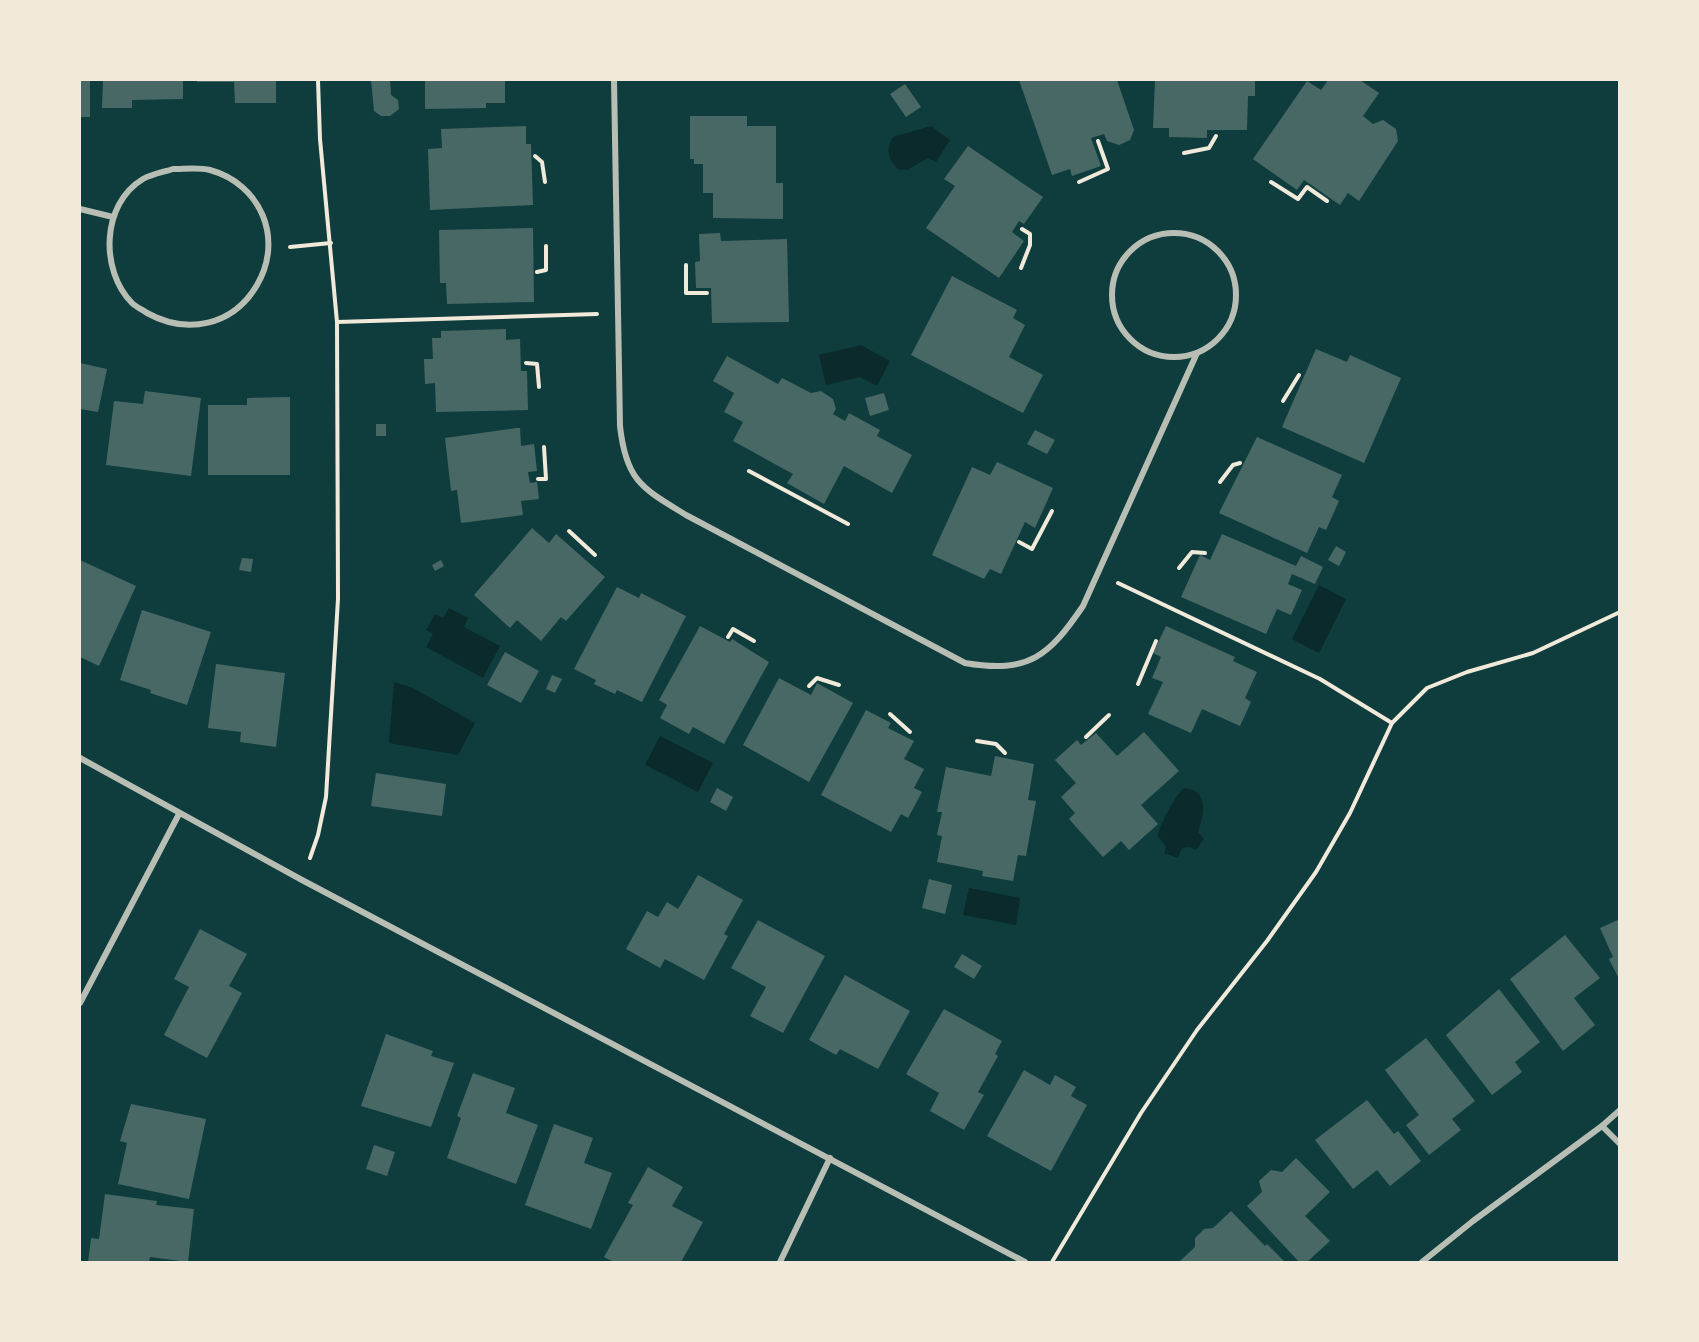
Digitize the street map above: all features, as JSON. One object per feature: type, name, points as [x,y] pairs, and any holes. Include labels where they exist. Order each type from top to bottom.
[{"type":"street","points":[[614,80],[620,426],[622,451],[630,471],[655,495],[694,519],[965,663],[990,667],[1028,661],[1048,651],[1064,635],[1083,606],[1197,353],[1214,343],[1227,327],[1234,309],[1236,289],[1231,270],[1220,253],[1204,240],[1185,234],[1164,233],[1144,240],[1127,253],[1116,271],[1111,291],[1114,312],[1123,331],[1137,346],[1156,355],[1177,357],[1197,353]]},
{"type":"street","points":[[173,169],[208,169],[233,180],[253,198],[265,220],[271,249],[257,285],[235,311],[209,324],[176,325],[132,304],[115,278],[107,243],[113,218],[121,201],[142,180],[173,169]]},
{"type":"street","points":[[80,209],[113,218]]},
{"type":"street","points":[[80,758],[178,814],[831,1158],[1025,1263]]},
{"type":"street","points":[[80,1003],[178,814]]},
{"type":"street","points":[[1422,1263],[1473,1221],[1602,1126],[1620,1110]]},
{"type":"street","points":[[1602,1126],[1620,1144]]},
{"type":"street","points":[[780,1263],[831,1158]]},
{"type":"path","points":[[302,880],[318,835],[326,797],[334,701],[338,599],[337,322],[320,139],[318,80]]},
{"type":"path","points":[[1184,153],[1209,148],[1216,136]]},
{"type":"path","points":[[1079,182],[1108,169],[1098,141]]},
{"type":"path","points":[[535,156],[542,162],[544,182]]},
{"type":"path","points":[[1270,182],[1298,199],[1307,187],[1327,201]]},
{"type":"path","points":[[1021,268],[1030,245],[1030,234],[1023,229]]},
{"type":"path","points":[[271,249],[331,243]]},
{"type":"path","points":[[537,272],[546,270],[546,246]]},
{"type":"path","points":[[686,265],[686,293],[707,292]]},
{"type":"path","points":[[337,322],[617,314]]},
{"type":"path","points":[[526,363],[537,364],[539,387]]},
{"type":"path","points":[[1283,401],[1299,375]]},
{"type":"path","points":[[538,479],[546,479],[544,447]]},
{"type":"path","points":[[1220,482],[1233,465],[1240,463]]},
{"type":"path","points":[[749,471],[848,524]]},
{"type":"path","points":[[1019,542],[1032,549],[1052,510]]},
{"type":"path","points":[[569,531],[595,555]]},
{"type":"path","points":[[1179,568],[1192,552],[1205,553]]},
{"type":"path","points":[[1097,573],[1320,680],[1392,723]]},
{"type":"path","points":[[1052,1263],[1141,1113],[1197,1030],[1267,941],[1316,872],[1350,813],[1392,723],[1427,688],[1467,672],[1533,653],[1620,612]]},
{"type":"path","points":[[728,637],[733,629],[754,641]]},
{"type":"path","points":[[1137,684],[1156,641]]},
{"type":"path","points":[[809,686],[817,678],[839,685]]},
{"type":"path","points":[[890,714],[910,732]]},
{"type":"path","points":[[1086,737],[1109,715]]},
{"type":"path","points":[[977,741],[996,744],[1005,753]]},
{"type":"water","points":[[931,126],[950,140],[936,162],[928,158],[907,170],[898,169],[889,154],[889,146],[893,137]]},
{"type":"water","points":[[861,345],[890,361],[877,386],[860,377],[826,385],[819,355]]},
{"type":"water","points":[[1319,585],[1346,599],[1319,653],[1292,639]]},
{"type":"water","points":[[449,608],[468,618],[464,627],[500,646],[483,678],[426,647],[433,634],[426,630],[435,614],[443,618]]},
{"type":"water","points":[[394,682],[413,688],[475,723],[458,755],[389,743]]},
{"type":"water","points":[[660,736],[713,763],[698,792],[645,765]]},
{"type":"water","points":[[1184,788],[1198,793],[1201,798],[1203,811],[1198,832],[1204,839],[1196,850],[1190,847],[1182,848],[1178,858],[1164,853],[1166,847],[1158,836],[1168,811]]},
{"type":"water","points":[[969,888],[1020,898],[1016,925],[963,915]]},
{"type":"building","points":[[80,80],[90,80],[90,117],[80,117]]},
{"type":"building","points":[[103,80],[183,80],[183,99],[132,100],[132,108],[102,108]]},
{"type":"building","points":[[197,80],[276,80],[276,103],[235,103],[234,82],[197,82]]},
{"type":"building","points":[[371,80],[390,80],[391,95],[398,100],[399,109],[390,116],[381,116],[374,111]]},
{"type":"building","points":[[425,80],[505,80],[505,103],[486,103],[486,108],[425,109]]},
{"type":"building","points":[[1019,80],[1117,80],[1134,130],[1130,140],[1119,145],[1107,141],[1104,134],[1091,138],[1101,166],[1072,176],[1070,169],[1052,175]]},
{"type":"building","points":[[1155,80],[1255,80],[1255,96],[1248,96],[1247,130],[1207,130],[1207,138],[1169,137],[1169,128],[1153,128]]},
{"type":"building","points":[[1328,80],[1360,80],[1379,93],[1363,116],[1373,124],[1383,120],[1396,129],[1398,141],[1359,201],[1348,193],[1340,205],[1304,180],[1297,190],[1253,159],[1307,81],[1321,90]]},
{"type":"building","points":[[905,84],[921,107],[906,117],[890,94]]},
{"type":"building","points":[[690,116],[747,116],[747,126],[776,126],[776,183],[783,183],[783,219],[713,218],[713,193],[703,193],[703,164],[694,164],[694,159],[690,159]]},
{"type":"building","points":[[526,126],[526,144],[531,144],[533,205],[430,210],[428,149],[442,148],[441,129]]},
{"type":"building","points":[[968,146],[1043,197],[1024,224],[1019,221],[1012,232],[1024,241],[999,278],[926,228],[955,186],[944,179]]},
{"type":"building","points":[[533,228],[534,302],[447,304],[446,283],[440,283],[439,230]]},
{"type":"building","points":[[720,233],[721,241],[787,239],[789,322],[712,323],[711,288],[696,288],[695,262],[700,261],[699,234]]},
{"type":"building","points":[[952,276],[1017,310],[1013,318],[1025,325],[1009,357],[1043,375],[1023,413],[911,355]]},
{"type":"building","points":[[506,329],[506,340],[520,339],[521,371],[527,371],[528,410],[436,412],[435,383],[425,384],[424,359],[433,359],[432,338],[441,338],[441,331]]},
{"type":"building","points":[[1316,349],[1347,362],[1350,355],[1401,378],[1364,463],[1282,427]]},
{"type":"building","points":[[727,356],[778,384],[782,378],[811,393],[821,391],[833,399],[836,409],[833,414],[845,421],[849,413],[880,430],[877,436],[912,455],[892,493],[844,466],[824,504],[787,483],[793,474],[733,441],[743,422],[724,412],[734,393],[713,381]]},
{"type":"building","points":[[80,363],[107,369],[98,412],[80,409]]},
{"type":"building","points":[[145,391],[201,398],[191,476],[106,465],[114,401],[143,404]]},
{"type":"building","points":[[884,393],[889,410],[870,416],[865,398]]},
{"type":"building","points":[[290,397],[290,475],[208,475],[208,405],[247,405],[247,398]]},
{"type":"building","points":[[376,424],[386,424],[386,436],[376,436]]},
{"type":"building","points":[[520,428],[521,446],[534,444],[537,471],[528,472],[530,483],[537,482],[539,499],[521,501],[523,515],[461,523],[457,490],[451,491],[445,438]]},
{"type":"building","points":[[1035,430],[1055,440],[1047,454],[1027,444]]},
{"type":"building","points":[[1257,437],[1342,475],[1332,497],[1339,501],[1326,530],[1319,527],[1307,553],[1219,513]]},
{"type":"building","points":[[997,462],[1053,488],[1035,528],[1025,522],[1001,574],[990,569],[984,579],[932,555],[972,467],[990,475]]},
{"type":"building","points":[[532,528],[549,543],[556,534],[605,577],[566,621],[561,617],[541,641],[517,620],[510,628],[474,595]]},
{"type":"building","points":[[1222,534],[1296,566],[1301,556],[1323,567],[1315,584],[1292,574],[1288,584],[1302,590],[1291,615],[1277,609],[1266,634],[1181,597],[1200,555],[1210,560]]},
{"type":"building","points":[[1336,546],[1346,552],[1339,566],[1328,560]]},
{"type":"building","points":[[242,558],[253,559],[251,572],[239,570]]},
{"type":"building","points":[[80,560],[136,586],[99,666],[80,657]]},
{"type":"building","points":[[441,560],[444,566],[435,571],[432,565]]},
{"type":"building","points":[[617,587],[639,598],[641,593],[686,616],[642,702],[617,690],[615,694],[594,684],[596,680],[574,669]]},
{"type":"building","points":[[142,610],[211,632],[187,705],[120,680]]},
{"type":"building","points":[[700,626],[730,642],[732,639],[769,662],[724,744],[693,727],[689,734],[660,718],[667,705],[659,700]]},
{"type":"building","points":[[1166,626],[1235,657],[1233,661],[1257,672],[1245,698],[1251,702],[1240,726],[1202,709],[1191,733],[1148,714],[1163,682],[1152,678],[1161,657],[1153,653]]},
{"type":"building","points":[[505,652],[539,671],[521,703],[487,685]]},
{"type":"building","points":[[216,664],[285,673],[276,747],[240,742],[241,732],[208,728]]},
{"type":"building","points":[[552,675],[562,679],[555,693],[546,689]]},
{"type":"building","points":[[779,678],[811,695],[817,683],[853,703],[809,782],[743,745]]},
{"type":"building","points":[[866,710],[891,723],[888,728],[914,741],[904,759],[924,769],[914,788],[922,792],[908,818],[901,814],[891,832],[821,795]]},
{"type":"building","points":[[1144,732],[1179,771],[1141,805],[1158,824],[1129,850],[1121,841],[1103,857],[1069,819],[1075,813],[1061,797],[1076,783],[1055,760],[1077,740],[1081,745],[1096,733],[1117,756]]},
{"type":"building","points":[[995,756],[1034,764],[1028,800],[1036,801],[1026,856],[1018,855],[1013,881],[982,876],[983,871],[937,862],[942,836],[937,835],[942,812],[937,812],[946,767],[991,776]]},
{"type":"building","points":[[376,773],[446,784],[442,816],[371,806]]},
{"type":"building","points":[[717,788],[733,797],[726,811],[710,802]]},
{"type":"building","points":[[698,875],[743,900],[724,934],[728,936],[704,980],[665,959],[660,968],[626,949],[647,911],[658,917],[667,902],[678,909]]},
{"type":"building","points":[[929,879],[952,885],[945,914],[922,908]]},
{"type":"building","points":[[1620,919],[1620,981],[1609,959],[1613,957],[1600,928]]},
{"type":"building","points":[[758,920],[825,956],[783,1033],[750,1016],[766,987],[731,968]]},
{"type":"building","points":[[200,929],[247,954],[229,986],[242,993],[207,1058],[164,1035],[189,987],[174,979]]},
{"type":"building","points":[[1565,935],[1600,978],[1574,998],[1595,1025],[1563,1051],[1510,979]]},
{"type":"building","points":[[962,954],[982,966],[974,979],[954,967]]},
{"type":"building","points":[[845,975],[910,1011],[878,1069],[840,1049],[836,1055],[809,1040]]},
{"type":"building","points":[[1499,989],[1540,1042],[1515,1062],[1522,1072],[1492,1095],[1446,1035]]},
{"type":"building","points":[[944,1009],[1002,1041],[995,1054],[998,1056],[978,1092],[984,1095],[964,1130],[930,1111],[939,1093],[906,1074]]},
{"type":"building","points":[[386,1034],[433,1051],[431,1056],[454,1063],[431,1127],[361,1106]]},
{"type":"building","points":[[1426,1038],[1475,1101],[1452,1119],[1461,1130],[1429,1155],[1406,1125],[1419,1115],[1385,1070]]},
{"type":"building","points":[[1024,1070],[1050,1085],[1055,1075],[1076,1087],[1071,1096],[1087,1105],[1051,1171],[987,1136]]},
{"type":"building","points":[[473,1073],[515,1088],[506,1113],[538,1125],[516,1184],[447,1158],[461,1118],[457,1116]]},
{"type":"building","points":[[1367,1100],[1394,1134],[1398,1131],[1421,1161],[1390,1186],[1377,1170],[1353,1189],[1315,1140]]},
{"type":"building","points":[[131,1104],[206,1119],[189,1199],[118,1184],[127,1143],[120,1141]]},
{"type":"building","points":[[554,1124],[593,1138],[584,1163],[612,1173],[591,1229],[525,1205]]},
{"type":"building","points":[[374,1145],[395,1152],[387,1176],[366,1169]]},
{"type":"building","points":[[1296,1158],[1330,1192],[1305,1216],[1330,1241],[1307,1262],[1299,1262],[1247,1206],[1262,1192],[1259,1181],[1271,1170],[1282,1172]]},
{"type":"building","points":[[648,1167],[683,1187],[672,1206],[703,1222],[681,1262],[614,1262],[604,1257],[633,1205],[628,1203]]},
{"type":"building","points":[[105,1194],[157,1201],[156,1205],[194,1209],[188,1262],[150,1257],[149,1262],[88,1262],[91,1238],[99,1239]]},
{"type":"building","points":[[1231,1211],[1265,1246],[1267,1244],[1285,1262],[1179,1262],[1195,1247],[1195,1238],[1204,1229],[1213,1228]]}]
